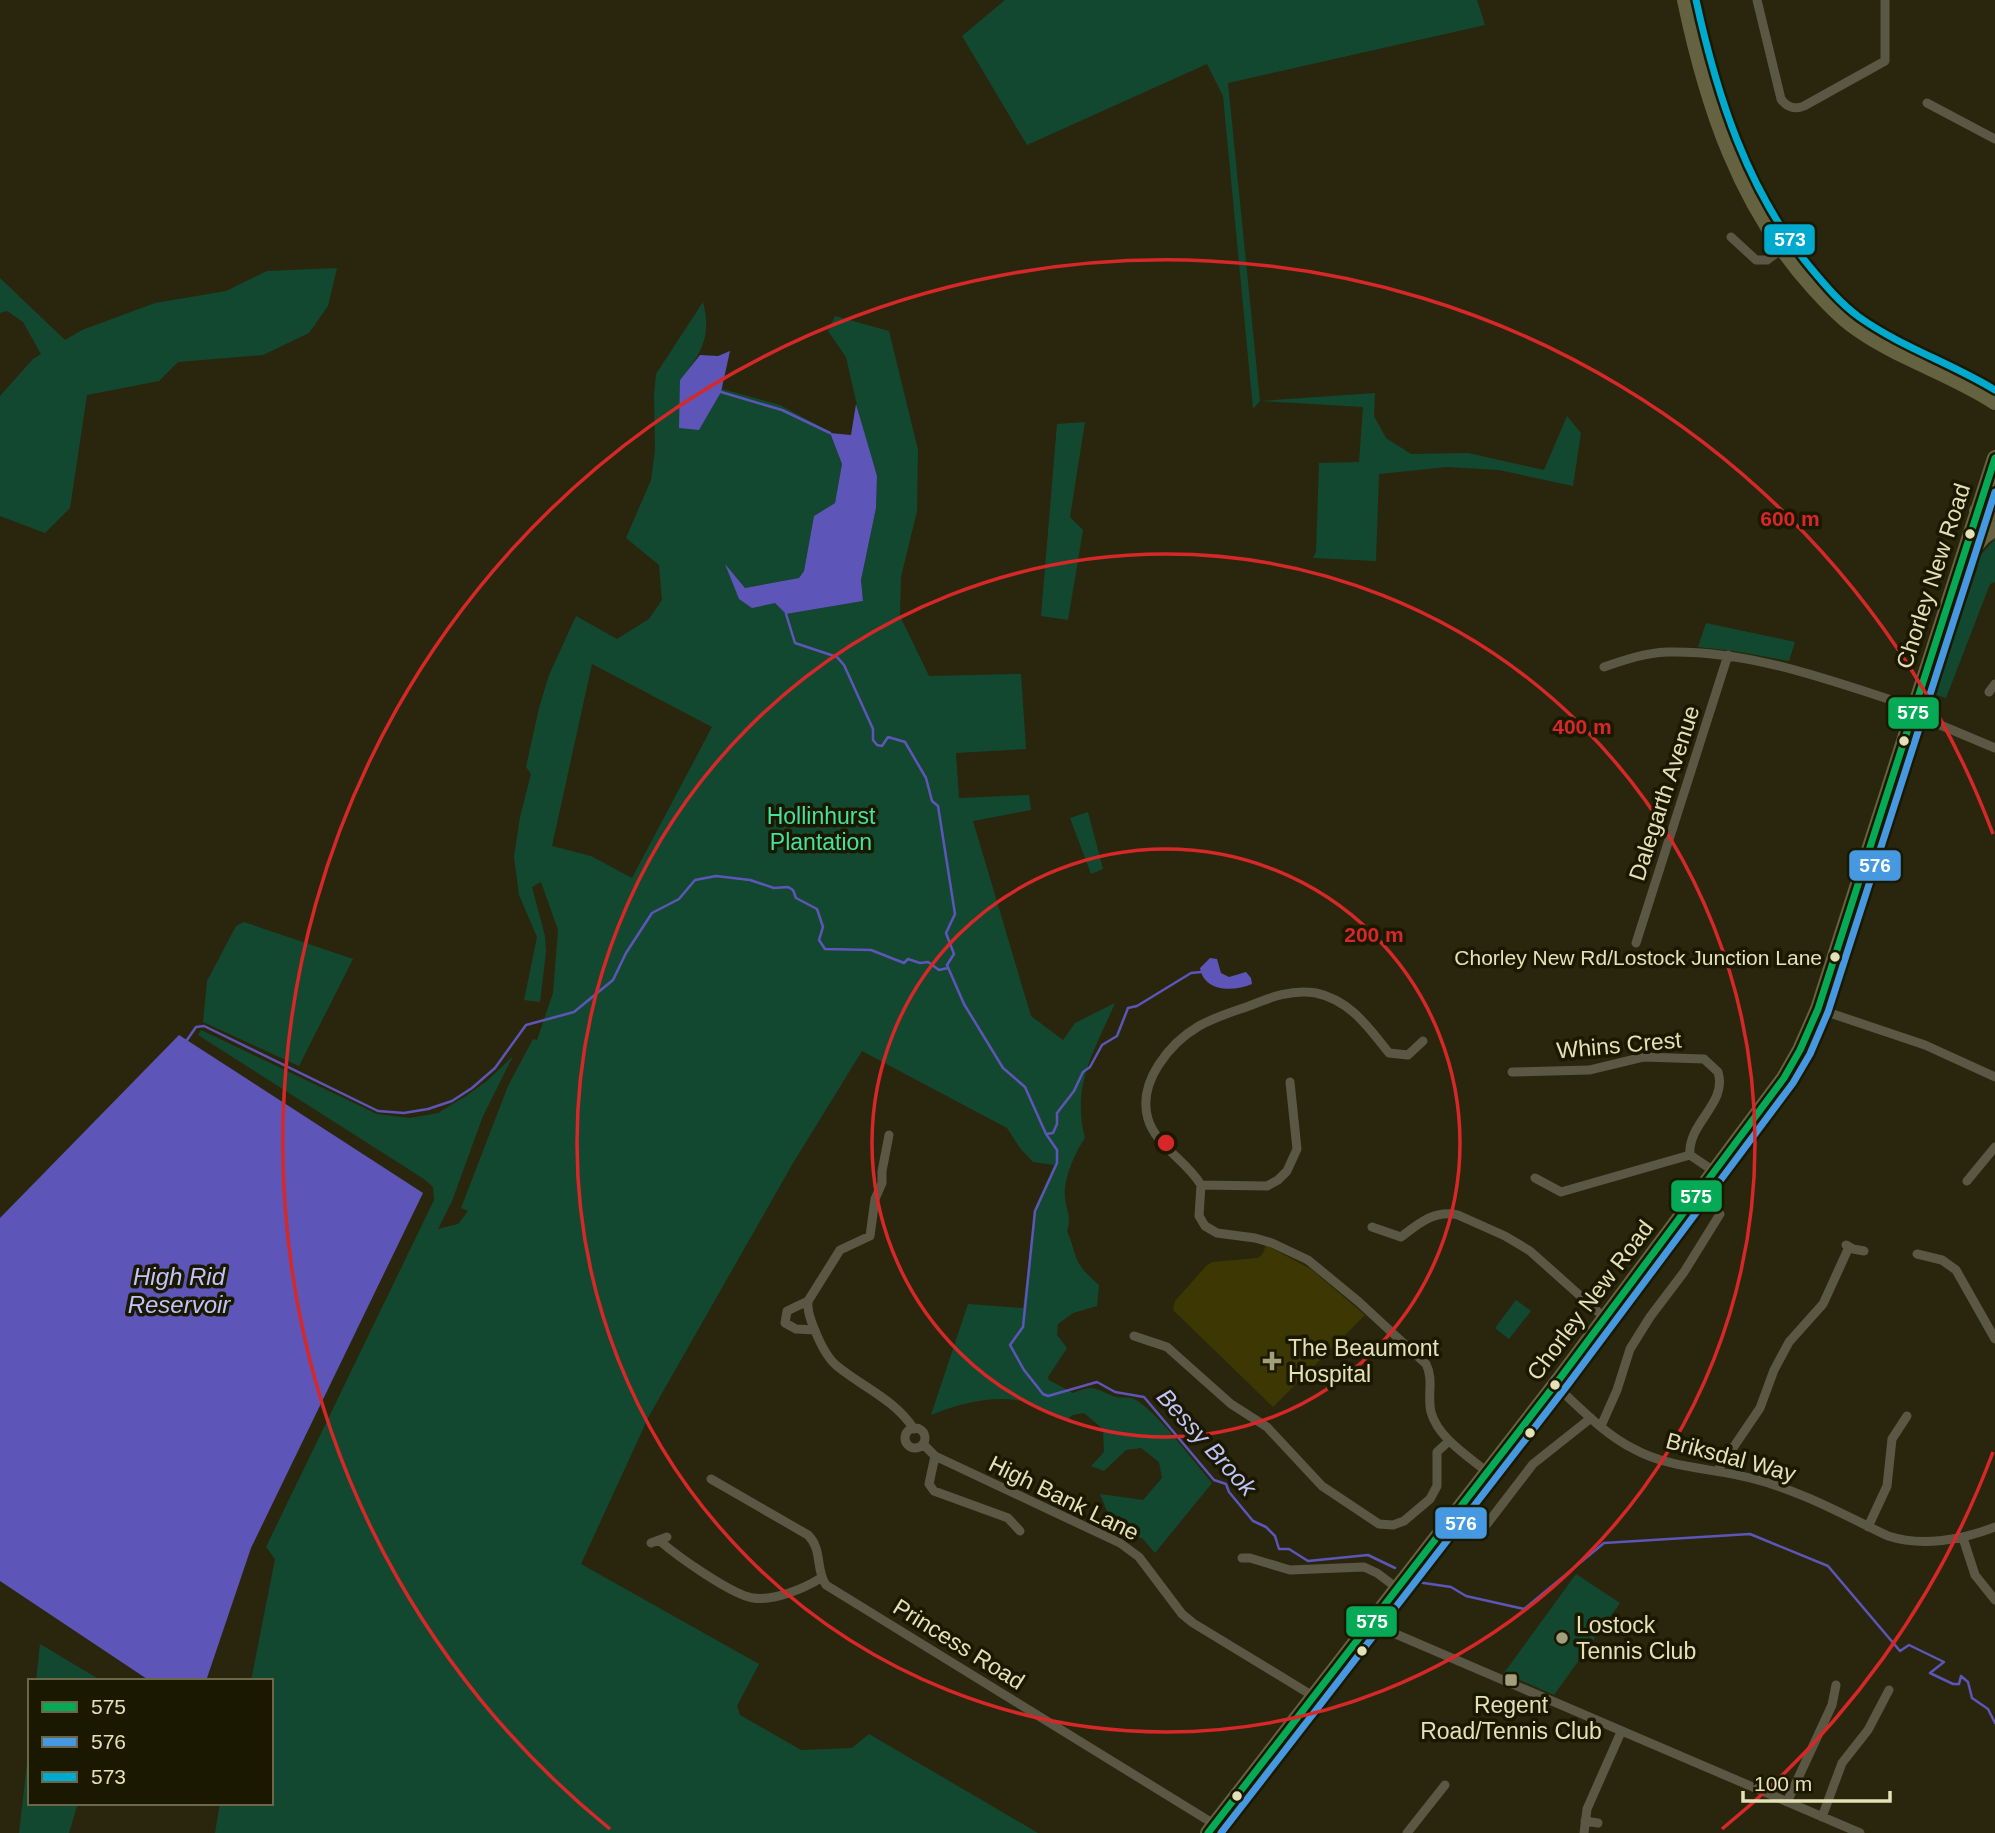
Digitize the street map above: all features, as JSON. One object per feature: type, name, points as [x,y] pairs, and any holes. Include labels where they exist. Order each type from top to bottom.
[{"type":"highway","points":[[1685,0],[1693,41],[1731,158],[1746,190],[1782,249],[1828,303],[1856,328],[1921,365],[1995,402]]},
{"type":"highway","name":"Chorley New Road","points":[[1211,1829],[1555,1385],[1784,1078],[1818,1009],[1995,458]]},
{"type":"highway","points":[[1977,511],[1995,513]]},
{"type":"highway","points":[[1962,561],[1984,536],[1995,528]]},
{"type":"street","points":[[1757,0],[1781,99],[1789,107],[1799,108],[1885,61],[1885,0]]},
{"type":"street","points":[[1927,103],[1995,139]]},
{"type":"street","points":[[1732,236],[1756,260],[1767,260],[1782,249]]},
{"type":"street","points":[[1604,667],[1636,656],[1665,652],[1728,654],[1796,669],[1915,711],[1995,748]]},
{"type":"street","name":"Dalegarth Avenue","points":[[1636,943],[1728,654]]},
{"type":"street","points":[[1423,1041],[1408,1055],[1389,1053],[1355,1013],[1326,996],[1304,992],[1280,994],[1198,1027],[1182,1038],[1163,1059],[1150,1084],[1146,1107],[1154,1131],[1189,1167],[1201,1185],[1199,1216],[1205,1226],[1217,1233],[1255,1238],[1279,1245],[1308,1260],[1359,1302],[1426,1364],[1430,1374],[1431,1413],[1449,1441],[1487,1472]]},
{"type":"street","points":[[1818,1009],[1926,1045],[1995,1077]]},
{"type":"street","name":"Whins Crest","points":[[1512,1072],[1589,1070],[1643,1057],[1704,1059],[1718,1072],[1719,1088],[1709,1110],[1692,1133],[1689,1140],[1690,1155]]},
{"type":"street","points":[[1201,1185],[1267,1185],[1278,1180],[1287,1171],[1297,1149],[1290,1082]]},
{"type":"street","points":[[815,1330],[796,1329],[785,1323],[787,1311],[808,1301],[840,1250],[870,1236],[889,1136]]},
{"type":"street","points":[[1967,1181],[1995,1147]]},
{"type":"street","points":[[1535,1178],[1561,1192],[1690,1155],[1715,1172]]},
{"type":"street","points":[[1373,1227],[1399,1238],[1432,1216],[1451,1213],[1458,1215],[1506,1236],[1530,1251],[1605,1318]]},
{"type":"street","points":[[1601,1426],[1617,1390],[1630,1349],[1650,1317],[1717,1229],[1720,1214]]},
{"type":"street","points":[[1718,1470],[1760,1408],[1773,1370],[1784,1349],[1823,1304],[1847,1245],[1864,1251]]},
{"type":"street","points":[[1917,1254],[1942,1260],[1956,1270],[1995,1339]]},
{"type":"street","name":"High Bank Lane","points":[[808,1301],[808,1312],[815,1330],[831,1359],[837,1366],[882,1395],[904,1414],[914,1429],[922,1432],[925,1438],[923,1444],[915,1448],[907,1443],[906,1434],[914,1429]]},
{"type":"street","points":[[1134,1336],[1167,1347],[1230,1404],[1267,1427],[1322,1486],[1379,1524],[1393,1525],[1404,1521],[1430,1499],[1437,1486],[1437,1452],[1449,1441]]},
{"type":"street","name":"Briksdal Way","points":[[1555,1385],[1591,1418],[1634,1450],[1675,1464],[1718,1470],[1787,1489],[1898,1539],[1940,1541],[1963,1538],[1995,1527]]},
{"type":"street","points":[[1868,1527],[1887,1486],[1892,1440],[1907,1416]]},
{"type":"street","points":[[1487,1524],[1497,1518],[1533,1464],[1591,1418]]},
{"type":"street","name":"High Bank Lane","points":[[923,1444],[935,1456],[1120,1543],[1139,1557],[1182,1614],[1193,1623],[1313,1696]]},
{"type":"street","points":[[935,1456],[929,1484],[934,1491],[1008,1518],[1020,1531]]},
{"type":"street","points":[[659,1541],[688,1564],[751,1598],[773,1597],[809,1586],[821,1578],[818,1549],[808,1535],[711,1479]]},
{"type":"street","points":[[1963,1538],[1975,1575],[1995,1600]]},
{"type":"street","points":[[1240,1559],[1250,1558],[1290,1570],[1364,1567],[1397,1588]]},
{"type":"street","name":"Princess Road","points":[[821,1578],[826,1585],[1211,1829]]},
{"type":"street","points":[[1370,1623],[1860,1833]]},
{"type":"street","points":[[1787,1802],[1832,1705],[1836,1685]]},
{"type":"street","points":[[1822,1817],[1842,1763],[1868,1730],[1889,1690]]},
{"type":"street","points":[[1584,1833],[1590,1802],[1621,1732]]},
{"type":"street","points":[[1407,1833],[1445,1785]]},
{"type":"street","points":[[1585,1821],[1598,1823]]},
{"type":"shaded area","name":"The Beaumont Hospital","points":[[1266,1245],[1311,1269],[1365,1315],[1273,1407],[1173,1310],[1175,1301],[1206,1266],[1212,1262],[1257,1258],[1262,1255]]},
{"type":"green space","points":[[1005,0],[1477,0],[1485,25],[1228,83],[1260,401],[1253,409],[1223,96],[1207,64],[1027,145],[962,36]]},
{"type":"green space","points":[[337,268],[328,306],[309,333],[263,355],[178,362],[159,381],[87,395],[70,508],[45,533],[0,516],[0,396],[33,359],[41,354],[23,322],[7,311],[0,313],[0,278],[65,340],[82,330],[155,303],[226,291],[267,271]]},
{"type":"green space","name":"Hollinhurst Plantation","points":[[703,302],[706,325],[703,344],[694,362],[680,380],[699,430],[722,389],[780,405],[834,434],[830,434],[842,464],[835,503],[814,516],[804,571],[799,578],[745,588],[727,567],[739,599],[775,603],[786,614],[863,601],[861,580],[876,508],[877,476],[864,436],[846,357],[828,331],[835,316],[889,331],[918,450],[917,511],[901,577],[900,616],[929,676],[1021,674],[1026,749],[956,753],[959,798],[1029,795],[1031,810],[973,821],[1031,1016],[1063,1040],[1075,1023],[1115,1003],[1087,1068],[1081,1101],[1085,1138],[1070,1166],[1065,1190],[1069,1217],[1067,1231],[1079,1264],[1099,1285],[1097,1306],[1073,1313],[1058,1324],[1057,1335],[1067,1348],[1048,1377],[1073,1393],[1093,1388],[1115,1397],[1134,1399],[1153,1414],[1212,1483],[1155,1553],[1143,1539],[1112,1524],[1100,1494],[1143,1500],[1162,1478],[1159,1462],[1141,1448],[1126,1450],[1104,1471],[1091,1466],[1104,1452],[1103,1429],[1084,1413],[1072,1415],[1067,1421],[1028,1402],[999,1399],[964,1404],[931,1415],[968,1304],[1023,1308],[1035,1208],[1054,1165],[1033,1162],[1007,1128],[862,1051],[793,1163],[649,1416],[581,1564],[759,1664],[737,1706],[740,1715],[801,1750],[852,1748],[869,1734],[1038,1833],[215,1833],[220,1805],[273,1805],[273,1679],[251,1679],[275,1559],[266,1547],[434,1200],[433,1187],[424,1179],[198,1035],[201,1030],[377,1114],[410,1118],[438,1113],[487,1081],[513,1056],[483,1116],[452,1201],[438,1229],[458,1224],[468,1211],[461,1208],[508,1086],[533,1039],[537,1040],[553,993],[558,930],[541,882],[532,887],[545,936],[546,952],[540,1002],[524,1000],[537,937],[519,895],[514,857],[520,817],[531,774],[526,767],[549,675],[576,616],[617,639],[649,619],[662,600],[659,565],[626,538],[651,480],[655,450],[656,374]],"holes":[[[592,664],[712,727],[632,878],[591,856],[552,846]]]},
{"type":"green space","points":[[1375,393],[1374,416],[1386,438],[1411,454],[1468,453],[1544,470],[1567,416],[1581,433],[1573,486],[1499,470],[1447,467],[1379,474],[1376,561],[1313,558],[1316,552],[1319,463],[1359,462],[1363,407],[1260,401]]},
{"type":"green space","points":[[1085,422],[1070,517],[1083,530],[1068,620],[1041,616],[1057,424]]},
{"type":"green space","points":[[1995,539],[1995,582],[1990,584],[1946,698],[1933,694],[1945,653],[1956,631],[1977,569],[1978,558]]},
{"type":"green space","points":[[1706,623],[1795,642],[1789,661],[1698,647]]},
{"type":"green space","points":[[1088,812],[1103,869],[1091,874],[1070,818]]},
{"type":"green space","points":[[244,922],[353,959],[299,1066],[203,1022],[207,981],[236,926]]},
{"type":"green space","points":[[1516,1300],[1531,1311],[1509,1339],[1495,1328]]},
{"type":"green space","name":"Lostock Tennis Club","points":[[1576,1574],[1620,1603],[1554,1695],[1504,1673]]},
{"type":"green space","points":[[40,1644],[99,1679],[36,1679]]},
{"type":"green space","points":[[28,1754],[28,1805],[77,1805],[69,1833],[19,1833]]},
{"type":"water","points":[[730,351],[721,392],[699,430],[679,428],[680,380],[700,355],[718,356]]},
{"type":"water","points":[[856,404],[877,476],[876,508],[861,580],[863,601],[786,614],[775,603],[752,608],[739,599],[725,564],[745,588],[799,578],[804,571],[814,516],[835,503],[842,464],[830,433],[851,435]]},
{"type":"water","points":[[1210,958],[1217,959],[1221,973],[1229,977],[1246,972],[1252,984],[1228,989],[1213,986],[1207,982],[1200,968]]},
{"type":"water","name":"High Rid Reservoir","points":[[179,1035],[423,1193],[251,1548],[207,1679],[147,1679],[0,1581],[0,1218]]},
{"type":"waterway","points":[[721,392],[782,410],[830,433]]},
{"type":"waterway","name":"Bessy Brook","points":[[786,614],[795,643],[837,657],[844,665],[873,729],[873,740],[877,745],[882,746],[888,737],[905,742],[926,778],[932,801],[938,806],[955,914],[946,933],[954,954],[947,965],[964,1004],[1003,1068],[1025,1087],[1046,1134],[1057,1150],[1057,1163],[1035,1211],[1023,1327],[1010,1345],[1024,1370],[1043,1394],[1048,1396],[1097,1382],[1115,1392],[1144,1397],[1214,1480],[1226,1484],[1229,1492],[1253,1521],[1266,1527],[1275,1536],[1279,1549],[1289,1549],[1308,1561],[1368,1555],[1395,1568]]},
{"type":"waterway","points":[[187,1040],[196,1027],[204,1026],[378,1111],[404,1113],[428,1109],[452,1101],[472,1088],[495,1068],[526,1025],[574,1012],[613,980],[626,953],[652,913],[679,899],[695,880],[716,876],[750,880],[774,888],[788,887],[793,890],[796,898],[817,909],[823,927],[819,940],[825,949],[871,950],[904,963],[908,959],[920,963],[928,962],[939,970],[948,968]]},
{"type":"waterway","points":[[1046,1134],[1053,1133],[1057,1124],[1057,1113],[1074,1091],[1083,1072],[1090,1067],[1102,1045],[1117,1036],[1128,1008],[1137,1006],[1191,973],[1201,972]]},
{"type":"waterway","name":"Bessy Brook","points":[[1417,1582],[1451,1587],[1466,1596],[1524,1609],[1604,1543],[1750,1534],[1828,1566],[1900,1651],[1909,1645],[1944,1662],[1930,1673],[1953,1684],[1959,1684],[1961,1676],[1968,1682],[1972,1698],[1988,1709],[1995,1723]]},
{"type":"transit line","name":"573","points":[[1696,0],[1714,71],[1737,141],[1769,206],[1810,267],[1839,300],[1875,328],[1995,390]]},
{"type":"transit line","name":"575","points":[[1208,1833],[1561,1377],[1784,1078],[1818,1009],[1995,458]]},
{"type":"transit line","name":"576","points":[[1221,1833],[1569,1383],[1793,1083],[1810,1054],[1828,1012],[1995,492]]},
{"type":"place","name":"Chorley New Rd/Lostock Junction Lane","points":[[1835,957]]},
{"type":"place","name":"The Beaumont Hospital","points":[[1272,1361]]},
{"type":"place","name":"Lostock Tennis Club","points":[[1562,1638]]},
{"type":"place","name":"Regent Road/Tennis Club","points":[[1511,1680]]}]
